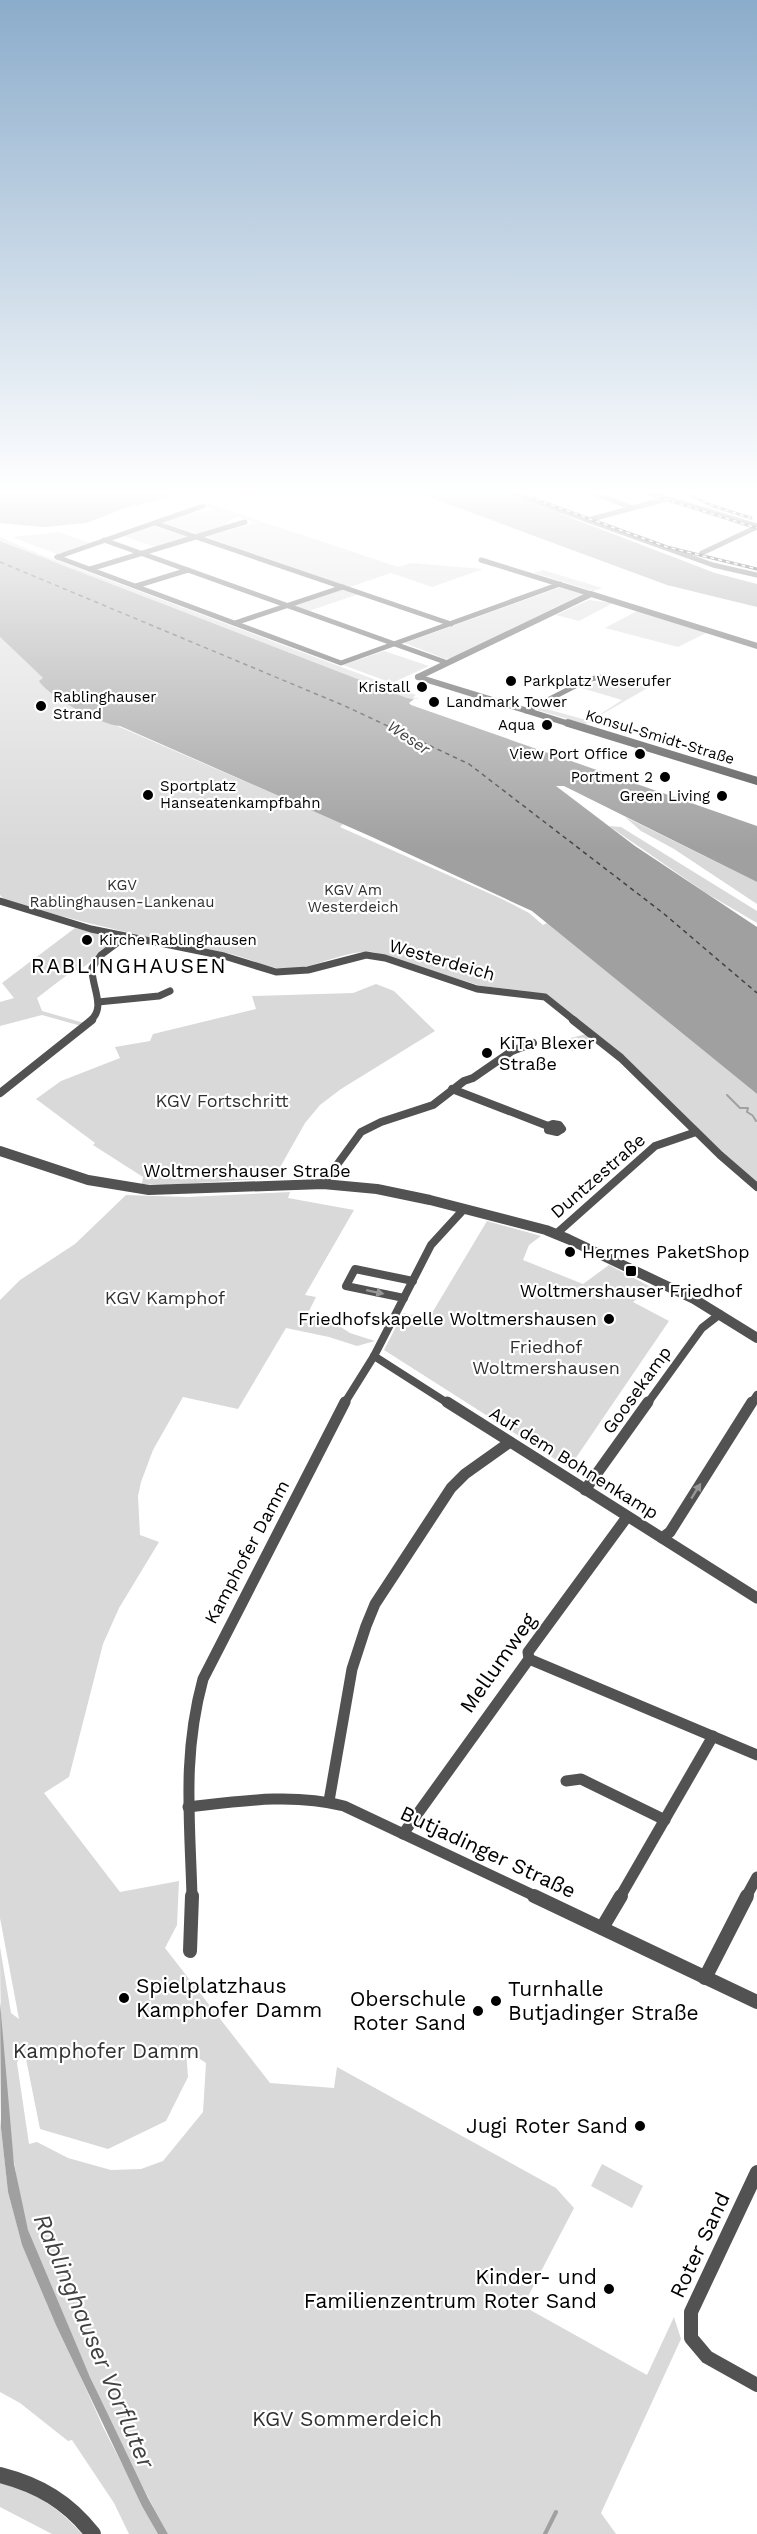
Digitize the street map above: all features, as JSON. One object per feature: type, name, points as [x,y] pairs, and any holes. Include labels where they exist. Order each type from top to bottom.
[{"type":"street","points":[[206,612],[341,663],[483,612]]},
{"type":"street","points":[[235,623],[267,612]]},
{"type":"street","points":[[292,612],[442,664],[552,612]]},
{"type":"street","points":[[304,612],[442,664]]},
{"type":"street","points":[[417,612],[451,624]]},
{"type":"street","points":[[649,612],[757,646]]},
{"type":"street","name":"Konsul-Smidt-Straße","points":[[442,664],[418,677],[757,781]]},
{"type":"street","points":[[526,711],[587,680],[600,677]]},
{"type":"street","name":"Westerdeich","points":[[0,901],[65,922],[125,937],[224,956],[286,973],[308,970],[356,956],[375,956],[477,989],[545,998],[627,1064],[696,1132],[757,1187]]},
{"type":"street","points":[[0,1093],[92,1020],[98,1012],[91,971],[94,962],[125,937]]},
{"type":"street","points":[[98,1002],[159,996],[170,991]]},
{"type":"street","points":[[323,1184],[361,1132],[433,1104],[452,1089],[512,1051],[533,1043]]},
{"type":"street","points":[[452,1089],[548,1126]]},
{"type":"street","name":"Duntzestraße","points":[[556,1234],[655,1146],[696,1132]]},
{"type":"street","name":"Woltmershauser Straße","points":[[0,1151],[88,1180],[149,1190],[323,1184],[377,1189],[464,1209],[556,1234],[617,1261],[720,1314],[757,1338]]},
{"type":"street","name":"Kamphofer Damm","points":[[190,1951],[192,1907],[187,1748],[195,1705],[203,1679],[351,1391],[374,1356],[431,1245],[464,1209]]},
{"type":"street","points":[[404,1298],[346,1286],[355,1269],[413,1281]]},
{"type":"street","name":"Goosekamp","points":[[585,1490],[702,1328],[720,1314]]},
{"type":"street","name":"Auf dem Bohnenkamp","points":[[374,1356],[757,1598]]},
{"type":"street","points":[[662,1538],[670,1532],[757,1395]]},
{"type":"street","points":[[329,1801],[352,1669],[375,1604],[451,1488],[465,1474],[510,1442]]},
{"type":"street","name":"Mellumweg","points":[[403,1834],[529,1659],[528,1652],[627,1517]]},
{"type":"street","points":[[529,1659],[757,1755]]},
{"type":"street","points":[[602,1928],[713,1736]]},
{"type":"street","points":[[566,1781],[580,1779],[665,1820]]},
{"type":"street","name":"Butjadinger Straße","points":[[188,1807],[291,1797],[329,1801],[344,1806],[757,2002]]},
{"type":"street","points":[[705,1977],[757,1877]]},
{"type":"street","name":"Roter Sand","points":[[757,2172],[691,2312],[691,2338],[707,2357],[757,2385]]},
{"type":"street","points":[[0,2475],[24,2480],[57,2496],[93,2534]]},
{"type":"green space","points":[[185,612],[195,612],[416,695],[413,697],[420,699],[407,698]]},
{"type":"green space","points":[[491,612],[545,612],[451,658],[445,659],[405,643]]},
{"type":"green space","points":[[562,612],[596,612],[579,621],[556,615]]},
{"type":"green space","points":[[635,612],[641,612],[706,633],[678,647],[605,628]]},
{"type":"green space","points":[[0,637],[43,678],[51,693],[76,708],[343,824],[340,827],[502,899],[529,913],[543,925],[547,923],[757,1094],[757,1184],[559,1004],[525,991],[481,986],[373,952],[350,954],[295,968],[277,968],[231,954],[118,930],[5,900],[0,895]]},
{"type":"green space","points":[[384,651],[429,666],[392,683],[343,665]]},
{"type":"green space","points":[[618,677],[651,686],[585,724],[537,710],[545,706],[543,708],[590,721],[622,700],[578,687]]},
{"type":"green space","points":[[625,817],[757,882],[757,904],[674,849],[641,831]]},
{"type":"green space","points":[[609,826],[621,827],[757,911],[757,923],[706,893]]},
{"type":"green space","points":[[75,928],[119,939],[85,966],[67,975],[37,998],[42,1011],[84,1023],[81,1026],[42,1015],[0,1026],[0,1002],[14,998],[2,983]]},
{"type":"green space","name":"KGV Fortschritt","points":[[376,984],[394,991],[435,1031],[341,1089],[320,1105],[305,1123],[274,1178],[167,1185],[142,1184],[143,1177],[93,1145],[95,1143],[36,1099],[61,1081],[120,1058],[115,1047],[150,1041],[153,1034],[256,1009],[252,996],[353,993]]},
{"type":"green space","points":[[586,1034],[594,1041],[573,1051],[551,1043]]},
{"type":"green space","points":[[290,1192],[288,1198],[354,1210],[305,1295],[316,1297],[307,1315],[330,1320],[350,1333],[375,1341],[357,1346],[329,1337],[286,1328],[238,1409],[183,1397],[153,1450],[138,1496],[140,1535],[159,1542],[119,1608],[103,1644],[69,1777],[44,1793],[120,1892],[179,1881],[177,1925],[165,1948],[270,2083],[334,2088],[337,2067],[556,2188],[574,2208],[523,2306],[647,2375],[674,2317],[681,2339],[601,2513],[616,2534],[168,2534],[104,2407],[35,2253],[27,2227],[14,2158],[5,2088],[1,2017],[0,1947],[11,2013],[19,2019],[0,1918],[0,1300],[20,1280],[75,1244],[126,1195],[187,1197]],"holes":[[[24,2049],[40,2129],[108,2149],[166,2121],[188,2077],[186,2050],[206,2063],[203,2112],[163,2161],[141,2169],[111,2170],[68,2158],[37,2142],[29,2144],[17,2063]]]},
{"type":"green space","name":"Friedhof Woltmershausen","points":[[487,1221],[541,1236],[529,1245],[523,1260],[583,1284],[609,1265],[651,1287],[633,1302],[669,1321],[569,1468],[384,1350],[403,1313],[429,1318]]},
{"type":"green space","points":[[0,2118],[8,2192],[22,2245],[103,2427],[158,2534],[129,2534],[114,2503],[72,2440],[68,2441],[20,2403],[0,2392]]},
{"type":"green space","points":[[602,2164],[643,2186],[632,2208],[591,2186]]},
{"type":"green space","points":[[0,2483],[35,2496],[55,2508],[82,2534],[52,2534],[0,2507]]},
{"type":"water","name":"Weser","points":[[0,612],[185,612],[414,699],[409,703],[411,705],[757,826],[757,882],[564,786],[556,786],[635,846],[757,927],[757,1094],[532,911],[372,837],[120,726],[89,716],[53,695],[39,681],[43,678],[0,637]]},
{"type":"water","points":[[0,2002],[14,2164],[28,2230],[90,2377],[148,2498],[168,2534],[158,2534],[142,2506],[56,2325],[22,2245],[8,2192],[1,2128]]},
{"type":"waterway","points":[[727,1095],[740,1108],[748,1108],[747,1112],[752,1115]]},
{"type":"waterway","points":[[753,1116],[756,1121]]},
{"type":"waterway","points":[[545,2534],[556,2512]]},
{"type":"ferry route","points":[[120,612],[345,706],[469,764],[663,913],[757,993]]},
{"type":"place","name":"Parkplatz Weserufer","points":[[511,681]]},
{"type":"place","name":"Kristall","points":[[422,687]]},
{"type":"place","name":"Landmark Tower","points":[[434,702]]},
{"type":"place","name":"Rablinghauser Strand","points":[[41,706]]},
{"type":"place","name":"Aqua","points":[[547,725]]},
{"type":"place","name":"View Port Office","points":[[640,754]]},
{"type":"place","name":"Portment 2","points":[[665,777]]},
{"type":"place","name":"Sportplatz Hanseatenkampfbahn","points":[[148,795]]},
{"type":"place","name":"Green Living","points":[[722,796]]},
{"type":"place","name":"Kirche Rablinghausen","points":[[87,940]]},
{"type":"place","name":"KiTa Blexer Straße","points":[[487,1053]]},
{"type":"place","name":"Hermes PaketShop","points":[[570,1252]]},
{"type":"place","name":"Woltmershauser Friedhof","points":[[631,1271]]},
{"type":"place","name":"Friedhofskapelle Woltmershausen","points":[[609,1319]]},
{"type":"place","name":"Spielplatzhaus Kamphofer Damm","points":[[124,1998]]},
{"type":"place","name":"Turnhalle Butjadinger Straße","points":[[496,2001]]},
{"type":"place","name":"Oberschule Roter Sand","points":[[478,2011]]},
{"type":"place","name":"Jugi Roter Sand","points":[[640,2126]]},
{"type":"place","name":"Kinder- und Familienzentrum Roter Sand","points":[[609,2289]]},
{"type":"district","name":"RABLINGHAUSEN","points":[[129,966]]},
{"type":"park label","name":"KGV Rablinghausen-Lankenau","points":[[122,894]]},
{"type":"park label","name":"KGV Am Westerdeich","points":[[353,898]]},
{"type":"park label","name":"KGV Kamphof","points":[[165,1298]]},
{"type":"park label","name":"KGV Sommerdeich","points":[[347,2419]]},
{"type":"water label","name":"Rablinghauser Vorfluter","points":[[94,2341]]}]
